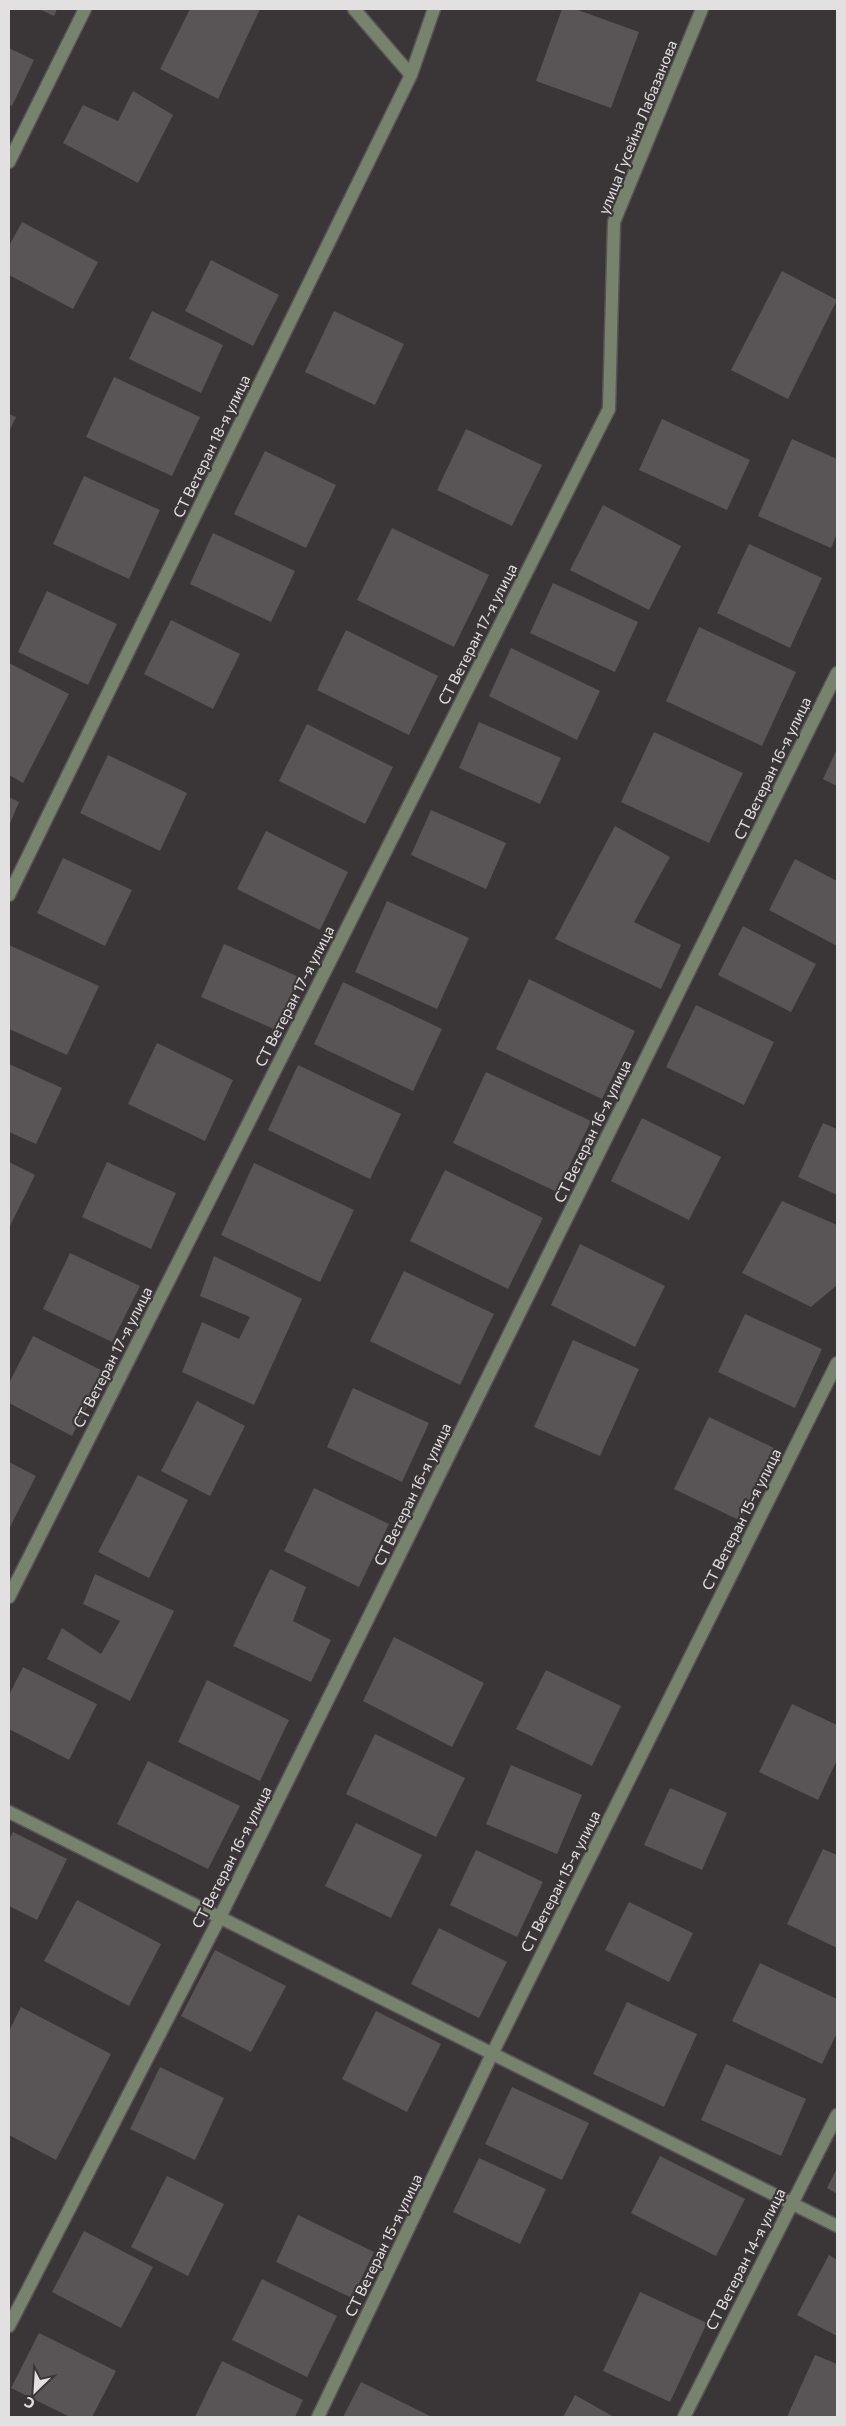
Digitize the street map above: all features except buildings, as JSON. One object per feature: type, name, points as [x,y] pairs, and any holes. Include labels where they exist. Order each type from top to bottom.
[{"type":"street","points":[[9,162],[85,9]]},
{"type":"street","points":[[354,9],[411,74]]},
{"type":"street","name":"СТ Ветеран 18-я улица","points":[[9,895],[411,74],[434,9]]},
{"type":"street","name":"улица Гусейна Лабазанова","points":[[609,410],[614,222],[702,9]]},
{"type":"street","name":"СТ Ветеран 17-я улица","points":[[9,1597],[609,410]]},
{"type":"street","name":"СТ Ветеран 16-я улица","points":[[9,2326],[219,1919],[837,673]]},
{"type":"street","name":"СТ Ветеран 15-я улица","points":[[318,2417],[492,2054],[837,1363]]},
{"type":"street","points":[[9,1812],[219,1919],[837,2226]]},
{"type":"street","name":"СТ Ветеран 14-я улица","points":[[684,2417],[837,2115]]}]
